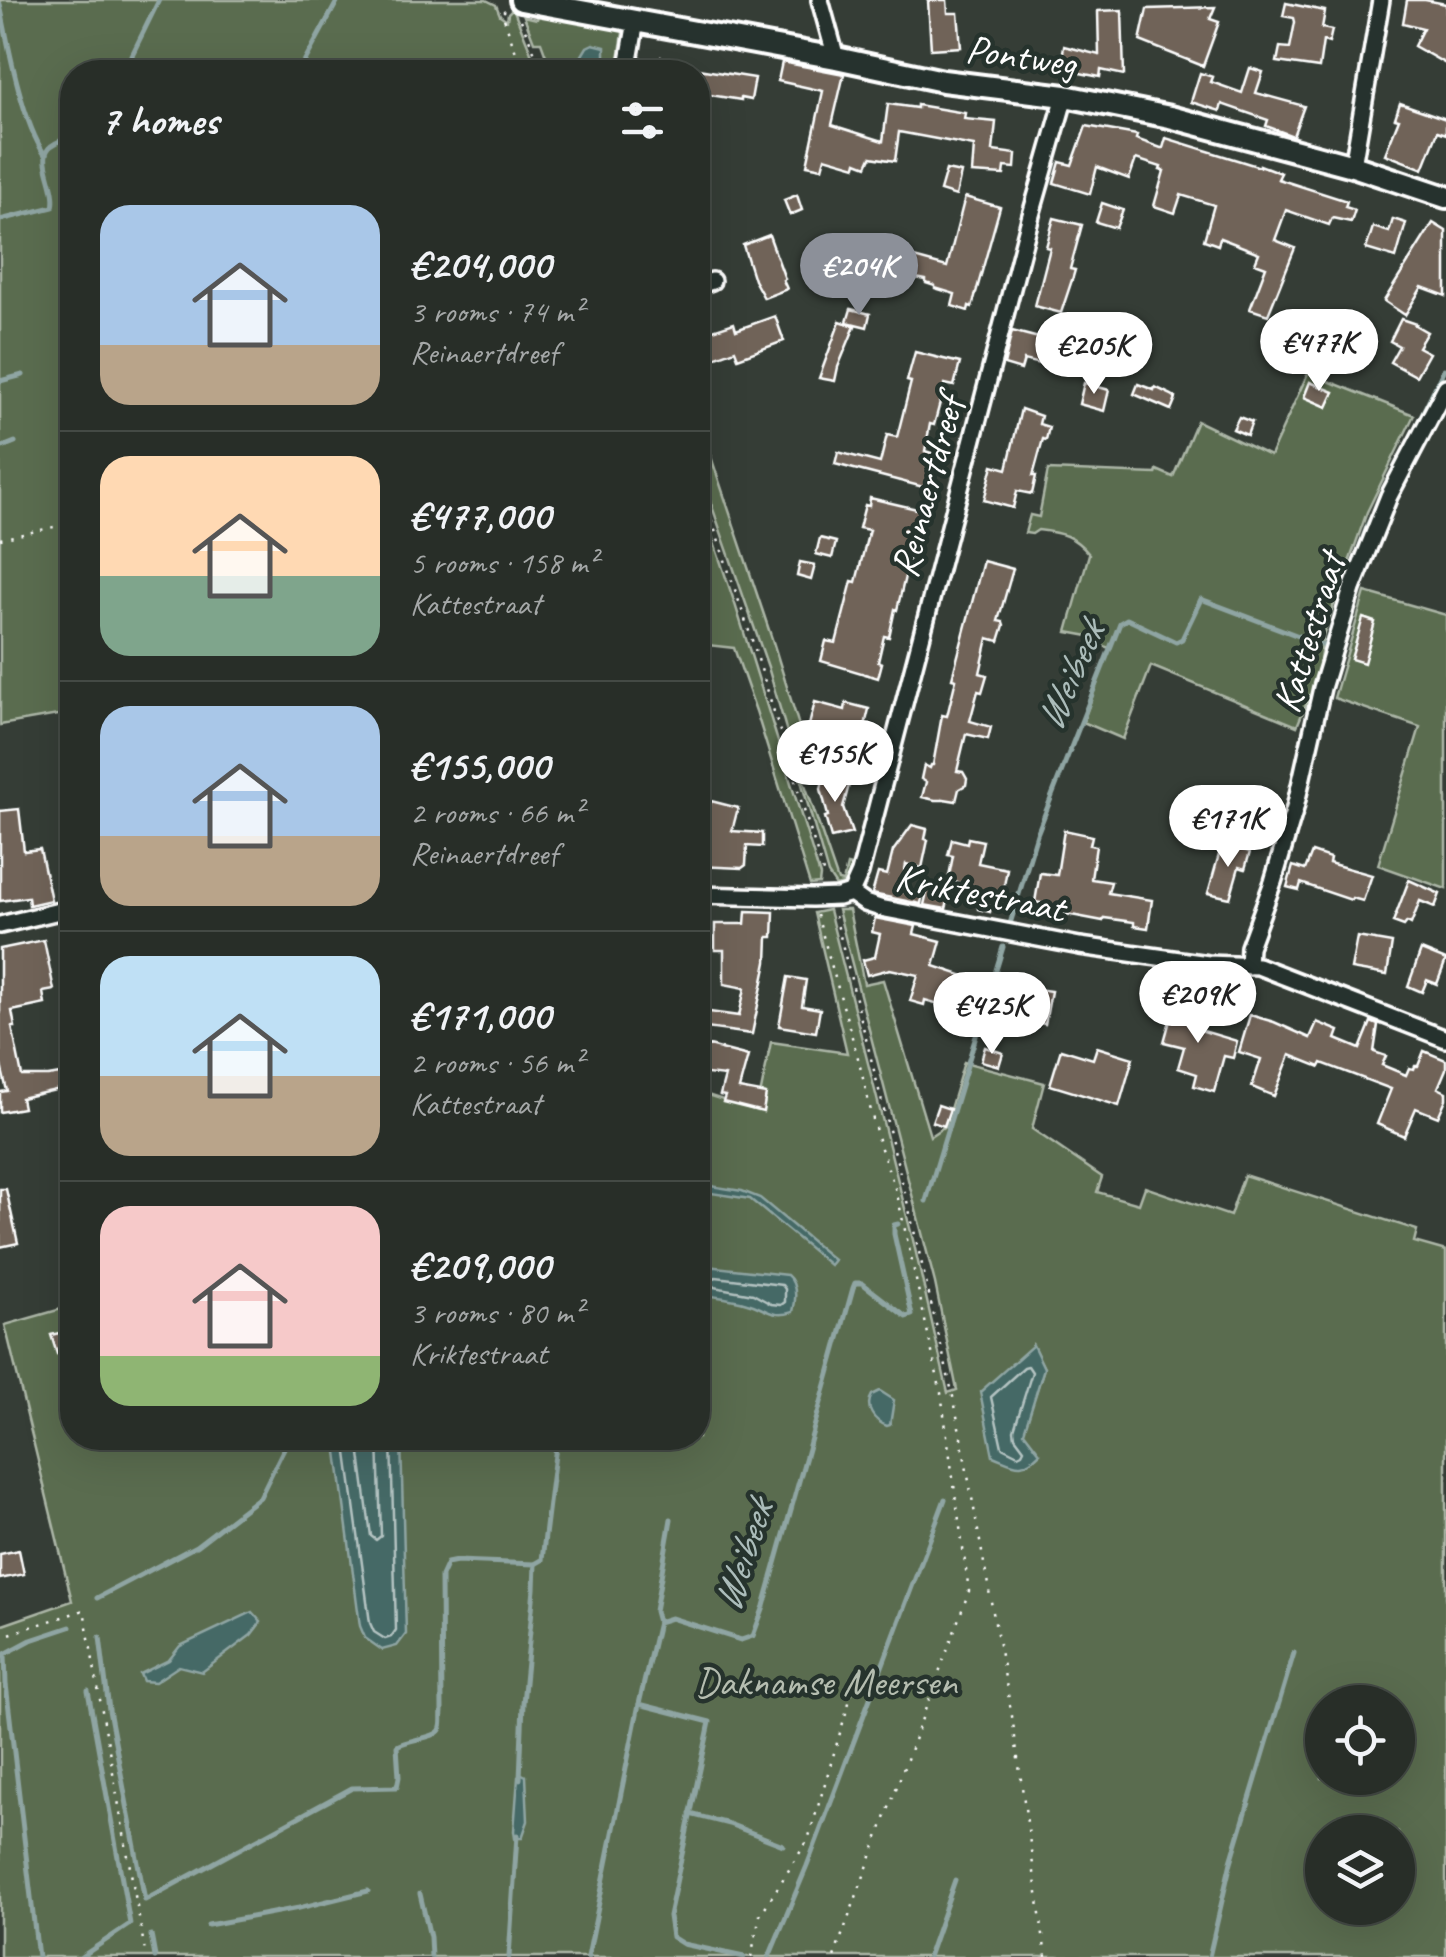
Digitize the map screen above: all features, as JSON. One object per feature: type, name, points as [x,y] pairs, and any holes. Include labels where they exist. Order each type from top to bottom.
[{"type":"street","points":[[820,0],[836,58]]},
{"type":"street","points":[[1353,166],[1381,0]]},
{"type":"street","name":"Pontweg","points":[[518,4],[636,21],[944,81],[1066,96],[1170,117],[1353,166],[1446,197]]},
{"type":"street","points":[[630,60],[636,21]]},
{"type":"street","name":"Reinaertdreef","points":[[850,893],[860,873],[1031,215],[1066,96]]},
{"type":"street","name":"Kattestraat","points":[[1248,966],[1249,947],[1295,808],[1322,688],[1352,589],[1389,496],[1446,388]]},
{"type":"street","points":[[710,895],[812,898],[850,893]]},
{"type":"street","name":"Kriktestraat","points":[[850,893],[880,908],[1025,936],[1208,964],[1258,966],[1446,1039]]},
{"type":"street","points":[[0,924],[60,911]]},
{"type":"path","points":[[511,0],[502,13],[518,60]]},
{"type":"path","points":[[518,4],[538,60]]},
{"type":"path","points":[[710,516],[830,897],[956,1405],[1012,1716],[1046,1957]]},
{"type":"path","points":[[0,538],[60,526]]},
{"type":"path","points":[[812,898],[878,1140],[897,1194],[941,1394],[968,1591],[834,1957]]},
{"type":"path","points":[[0,1637],[84,1610],[146,1957]]},
{"type":"path","points":[[751,1957],[760,1915],[808,1840],[857,1676]]},
{"type":"green space","points":[[0,0],[486,0],[496,5],[507,20],[513,8],[534,60],[60,60],[60,715],[0,725]]},
{"type":"green space","points":[[539,11],[624,26],[619,60],[548,60],[541,42],[534,42],[524,16],[537,19]]},
{"type":"green space","points":[[1308,373],[1414,415],[1367,512],[1323,635],[1315,705],[1307,702],[1297,726],[1151,666],[1123,739],[1083,722],[1110,648],[1100,645],[1094,637],[1067,632],[1089,554],[1060,534],[1038,530],[1025,533],[1030,515],[1039,517],[1048,470],[1156,474],[1157,470],[1173,477],[1197,421],[1270,456]]},
{"type":"green space","points":[[710,454],[812,768],[799,767],[838,881],[843,882],[847,865],[851,866],[847,883],[836,886],[828,874],[768,667],[710,500]]},
{"type":"green space","points":[[710,531],[820,876],[819,884],[810,885],[734,648],[710,645]]},
{"type":"green space","points":[[1365,592],[1446,615],[1446,889],[1378,865],[1420,727],[1334,698]]},
{"type":"green space","name":"Daknamse Meersen","points":[[829,910],[948,1393],[957,1390],[935,1283],[838,910],[849,910],[864,984],[883,980],[930,1136],[945,1126],[964,1062],[1044,1083],[1032,1129],[1102,1177],[1097,1192],[1139,1204],[1145,1187],[1230,1216],[1244,1175],[1417,1230],[1414,1242],[1446,1251],[1446,1957],[0,1957],[0,1626],[72,1601],[5,1325],[60,1309],[60,1450],[710,1450],[710,1096],[757,1111],[771,1042],[847,1053],[814,913]],"holes":[[[1033,1346],[1044,1368],[1023,1432]]]},
{"type":"water","points":[[587,47],[605,47],[605,60],[579,60]]},
{"type":"water","points":[[710,1186],[760,1198],[834,1260],[830,1265],[750,1199],[710,1193]]},
{"type":"water","points":[[710,1266],[787,1275],[795,1287],[793,1312],[774,1314],[741,1301],[710,1296]]},
{"type":"water","points":[[1033,1345],[1044,1368],[1024,1432],[1040,1453],[1028,1463],[1018,1465],[993,1456],[980,1392]]},
{"type":"water","points":[[880,1391],[894,1400],[887,1426],[870,1409],[872,1395]]},
{"type":"water","points":[[401,1450],[406,1634],[397,1646],[382,1650],[365,1638],[360,1626],[337,1452]]},
{"type":"water","points":[[252,1612],[261,1622],[251,1635],[202,1672],[179,1666],[155,1682],[143,1681],[140,1674],[169,1660],[180,1646]]},
{"type":"water","points":[[526,1776],[528,1821],[522,1838],[515,1838],[518,1777]]},
{"type":"building","points":[[947,0],[948,13],[958,13],[961,47],[931,49],[928,1]]},
{"type":"building","points":[[1407,0],[1446,4],[1446,64],[1414,46],[1423,28],[1403,23]]},
{"type":"building","points":[[1286,3],[1325,11],[1322,28],[1332,30],[1329,43],[1323,41],[1319,68],[1277,62],[1280,47],[1290,48],[1295,22],[1294,18],[1283,16]]},
{"type":"building","points":[[1215,7],[1210,19],[1219,22],[1203,66],[1140,41],[1147,9]]},
{"type":"building","points":[[1122,10],[1124,75],[1101,70],[1100,77],[1060,69],[1064,46],[1099,55],[1098,11]]},
{"type":"building","points":[[782,62],[844,74],[832,125],[883,141],[888,104],[965,113],[964,119],[996,122],[993,151],[1016,154],[1015,168],[1005,167],[1004,175],[972,173],[974,146],[899,132],[895,161],[871,157],[867,166],[857,162],[856,166],[825,157],[822,168],[807,165],[823,91],[778,81]]},
{"type":"building","points":[[1250,68],[1263,72],[1256,93],[1304,106],[1293,136],[1266,126],[1268,120],[1222,104],[1220,111],[1191,102],[1200,73],[1213,77],[1211,82],[1242,93]]},
{"type":"building","points":[[710,71],[755,78],[751,100],[710,95]]},
{"type":"building","points":[[1400,103],[1446,119],[1446,134],[1438,131],[1423,169],[1385,154],[1399,119],[1395,118]]},
{"type":"building","points":[[1086,126],[1137,135],[1136,139],[1161,148],[1166,138],[1260,165],[1281,173],[1278,179],[1347,201],[1345,207],[1355,210],[1351,222],[1332,218],[1329,225],[1286,210],[1275,240],[1295,248],[1268,315],[1250,309],[1266,267],[1255,263],[1259,253],[1220,238],[1218,245],[1204,240],[1214,205],[1181,195],[1175,213],[1154,206],[1164,171],[1161,167],[1136,159],[1129,179],[1097,167],[1090,194],[1054,183],[1060,162],[1072,165]]},
{"type":"building","points":[[946,170],[961,173],[956,196],[940,191]]},
{"type":"building","points":[[797,195],[802,210],[790,215],[784,200]]},
{"type":"building","points":[[965,197],[1000,207],[968,311],[952,306],[955,294],[935,288],[926,280],[872,269],[877,248],[947,267]]},
{"type":"building","points":[[1102,203],[1123,210],[1116,228],[1096,222]]},
{"type":"building","points":[[1054,218],[1082,225],[1070,269],[1075,270],[1061,313],[1035,306]]},
{"type":"building","points":[[1393,219],[1406,223],[1396,258],[1366,249],[1373,227],[1389,232]]},
{"type":"building","points":[[1433,223],[1446,231],[1446,296],[1422,287],[1405,315],[1384,301]]},
{"type":"building","points":[[769,235],[787,289],[764,298],[743,245]]},
{"type":"building","points":[[843,256],[850,273],[838,277],[831,260]]},
{"type":"building","points":[[851,309],[870,314],[867,327],[847,322]]},
{"type":"building","points":[[775,316],[784,341],[738,358],[735,350],[710,359],[710,331],[734,323],[736,330]]},
{"type":"building","points":[[1401,319],[1427,332],[1418,347],[1429,353],[1416,376],[1390,362],[1399,346],[1390,341]]},
{"type":"building","points":[[840,321],[855,326],[835,381],[819,378]]},
{"type":"building","points":[[1012,331],[1054,342],[1048,366],[1024,360],[1021,370],[1004,365]]},
{"type":"building","points":[[915,352],[960,363],[954,386],[945,384],[934,425],[930,424],[925,451],[935,454],[927,488],[835,464],[838,452],[880,463],[887,435],[897,437]]},
{"type":"building","points":[[1310,382],[1334,392],[1327,407],[1304,397]]},
{"type":"building","points":[[1084,383],[1109,390],[1104,411],[1079,404]]},
{"type":"building","points":[[1138,384],[1154,390],[1155,387],[1176,398],[1171,410],[1134,394]]},
{"type":"building","points":[[1021,409],[1041,416],[1039,424],[1049,427],[1033,476],[1032,494],[1017,491],[1013,508],[984,500],[993,465],[1007,469]]},
{"type":"building","points":[[1239,417],[1252,422],[1247,435],[1233,429]]},
{"type":"building","points":[[870,498],[921,510],[897,610],[889,637],[884,636],[878,678],[821,661],[826,641],[836,643],[852,581],[856,582],[869,530],[859,528]]},
{"type":"building","points":[[820,538],[836,542],[832,558],[816,554]]},
{"type":"building","points":[[983,561],[1013,569],[998,621],[1004,625],[999,641],[988,638],[980,673],[987,675],[970,721],[991,727],[988,739],[966,734],[957,771],[967,779],[956,801],[935,800],[922,797],[926,782],[921,779],[924,765],[933,765],[942,715],[947,716],[956,679],[952,678]]},
{"type":"building","points":[[800,562],[815,565],[811,580],[797,576]]},
{"type":"building","points":[[1363,618],[1375,622],[1364,663],[1351,659]]},
{"type":"building","points":[[815,702],[845,710],[846,703],[869,709],[859,751],[836,745],[838,737],[808,729]]},
{"type":"building","points":[[825,771],[840,775],[838,783],[849,785],[843,807],[852,833],[831,838],[821,789]]},
{"type":"building","points":[[711,801],[738,808],[732,831],[762,833],[762,847],[747,846],[746,865],[742,868],[710,867]]},
{"type":"building","points":[[19,809],[24,851],[40,849],[51,900],[29,905],[28,897],[0,901],[0,811]]},
{"type":"building","points":[[912,825],[927,829],[928,840],[922,868],[906,864],[901,891],[922,897],[921,904],[872,894],[878,873],[887,875],[893,851]]},
{"type":"building","points":[[1064,830],[1092,836],[1090,845],[1096,846],[1091,879],[1111,882],[1108,893],[1152,900],[1148,928],[1134,926],[1134,922],[1104,918],[1103,921],[1050,911],[1051,905],[1035,902],[1040,873],[1057,875]]},
{"type":"building","points":[[968,838],[983,841],[978,863],[1007,869],[1001,903],[992,901],[990,912],[974,904],[977,887],[948,881],[952,839],[967,843]]},
{"type":"building","points":[[1222,844],[1250,852],[1245,869],[1239,867],[1230,898],[1208,893]]},
{"type":"building","points":[[1312,852],[1330,858],[1329,863],[1372,875],[1363,901],[1301,883],[1299,890],[1287,887],[1293,866],[1305,870]]},
{"type":"building","points":[[1409,880],[1440,894],[1435,907],[1420,901],[1411,924],[1407,922],[1404,926],[1393,922]]},
{"type":"building","points":[[928,888],[950,893],[946,909],[924,905]]},
{"type":"building","points":[[746,911],[774,912],[773,937],[768,937],[767,962],[752,1034],[710,1029],[710,1012],[739,1016],[745,988],[724,984],[724,950],[715,950],[715,924],[745,924]]},
{"type":"building","points":[[875,918],[916,926],[914,934],[941,941],[934,966],[979,981],[968,1012],[925,1000],[924,1005],[910,1001],[918,975],[890,969],[867,975],[863,960],[875,957],[880,934],[872,932]]},
{"type":"building","points":[[1357,937],[1392,943],[1387,975],[1351,969]]},
{"type":"building","points":[[44,940],[54,990],[43,992],[45,1004],[12,1011],[12,1027],[22,1076],[60,1074],[60,1089],[21,1098],[23,1108],[0,1112],[0,1092],[7,1091],[0,1061],[0,949]]},
{"type":"building","points":[[1421,950],[1446,960],[1437,984],[1427,980],[1422,992],[1408,986]]},
{"type":"building","points":[[788,977],[806,980],[802,1006],[820,1009],[816,1032],[779,1026]]},
{"type":"building","points":[[1012,982],[1051,991],[1045,1024],[1007,1017]]},
{"type":"building","points":[[1176,999],[1200,1005],[1193,1028],[1237,1041],[1233,1058],[1224,1056],[1214,1092],[1194,1086],[1197,1074],[1178,1068],[1184,1047],[1164,1042]]},
{"type":"building","points":[[1250,1015],[1310,1038],[1317,1022],[1339,1031],[1336,1039],[1360,1049],[1371,1022],[1378,1025],[1374,1052],[1386,1056],[1382,1065],[1406,1075],[1409,1068],[1418,1066],[1424,1051],[1446,1060],[1438,1088],[1446,1092],[1446,1099],[1438,1117],[1416,1108],[1404,1136],[1377,1124],[1391,1089],[1290,1055],[1274,1096],[1252,1087],[1261,1059],[1239,1052]]},
{"type":"building","points":[[710,1046],[748,1056],[739,1089],[766,1094],[763,1112],[723,1102],[725,1096],[720,1095],[725,1076],[710,1074]]},
{"type":"building","points":[[985,1047],[1003,1053],[999,1066],[981,1061]]},
{"type":"building","points":[[1097,1047],[1133,1058],[1119,1106],[1050,1085],[1061,1049],[1093,1059]]},
{"type":"building","points":[[938,1105],[950,1109],[944,1126],[932,1122]]},
{"type":"building","points":[[0,1189],[6,1189],[18,1243],[0,1247]]},
{"type":"building","points":[[60,1333],[60,1353],[57,1354],[51,1335]]},
{"type":"building","points":[[19,1550],[24,1574],[0,1579],[0,1554]]},
{"type":"waterway","points":[[133,60],[159,0]]},
{"type":"waterway","points":[[306,60],[338,0]]},
{"type":"waterway","points":[[0,4],[23,104],[45,155]]},
{"type":"waterway","points":[[0,220],[53,207],[46,153],[60,141]]},
{"type":"waterway","name":"Weibeek","points":[[1399,461],[1444,369]]},
{"type":"waterway","points":[[0,381],[23,375]]},
{"type":"waterway","points":[[0,448],[15,442]]},
{"type":"waterway","name":"Weibeek","points":[[1353,566],[1379,502]]},
{"type":"waterway","name":"Weibeek","points":[[1010,924],[1037,834],[1120,623],[1127,619],[1176,642],[1182,639],[1201,599],[1325,646],[1338,609]]},
{"type":"waterway","name":"Weibeek","points":[[926,1201],[1003,947]]},
{"type":"waterway","name":"Weibeek","points":[[588,1957],[658,1622],[671,1618],[741,1640],[753,1636],[855,1283],[862,1283],[906,1317],[912,1315],[894,1234],[894,1225],[898,1224]]},
{"type":"waterway","points":[[97,1598],[196,1546],[260,1497],[283,1450]]},
{"type":"waterway","points":[[100,1637],[109,1710],[145,1900],[352,1788],[397,1787],[397,1746],[433,1735],[441,1726],[441,1576],[447,1563],[535,1564],[542,1560],[556,1450]]},
{"type":"waterway","points":[[769,1957],[945,1499]]},
{"type":"waterway","points":[[658,1622],[655,1611],[671,1519]]},
{"type":"waterway","points":[[520,1779],[535,1564]]},
{"type":"waterway","points":[[38,1957],[5,1654],[70,1627]]},
{"type":"waterway","points":[[1209,1957],[1231,1862],[1294,1653]]},
{"type":"waterway","points":[[81,1957],[130,1924],[88,1691]]},
{"type":"waterway","points":[[639,1704],[710,1722],[669,1916],[672,1937],[683,1944],[744,1957]]},
{"type":"waterway","points":[[690,1814],[783,1845]]},
{"type":"waterway","points":[[509,1957],[517,1835]]},
{"type":"waterway","points":[[928,1957],[955,1880]]},
{"type":"waterway","points":[[208,1925],[368,1891]]},
{"type":"waterway","points":[[420,1894],[431,1957]]},
{"type":"waterway","points":[[151,1935],[155,1957]]}]
